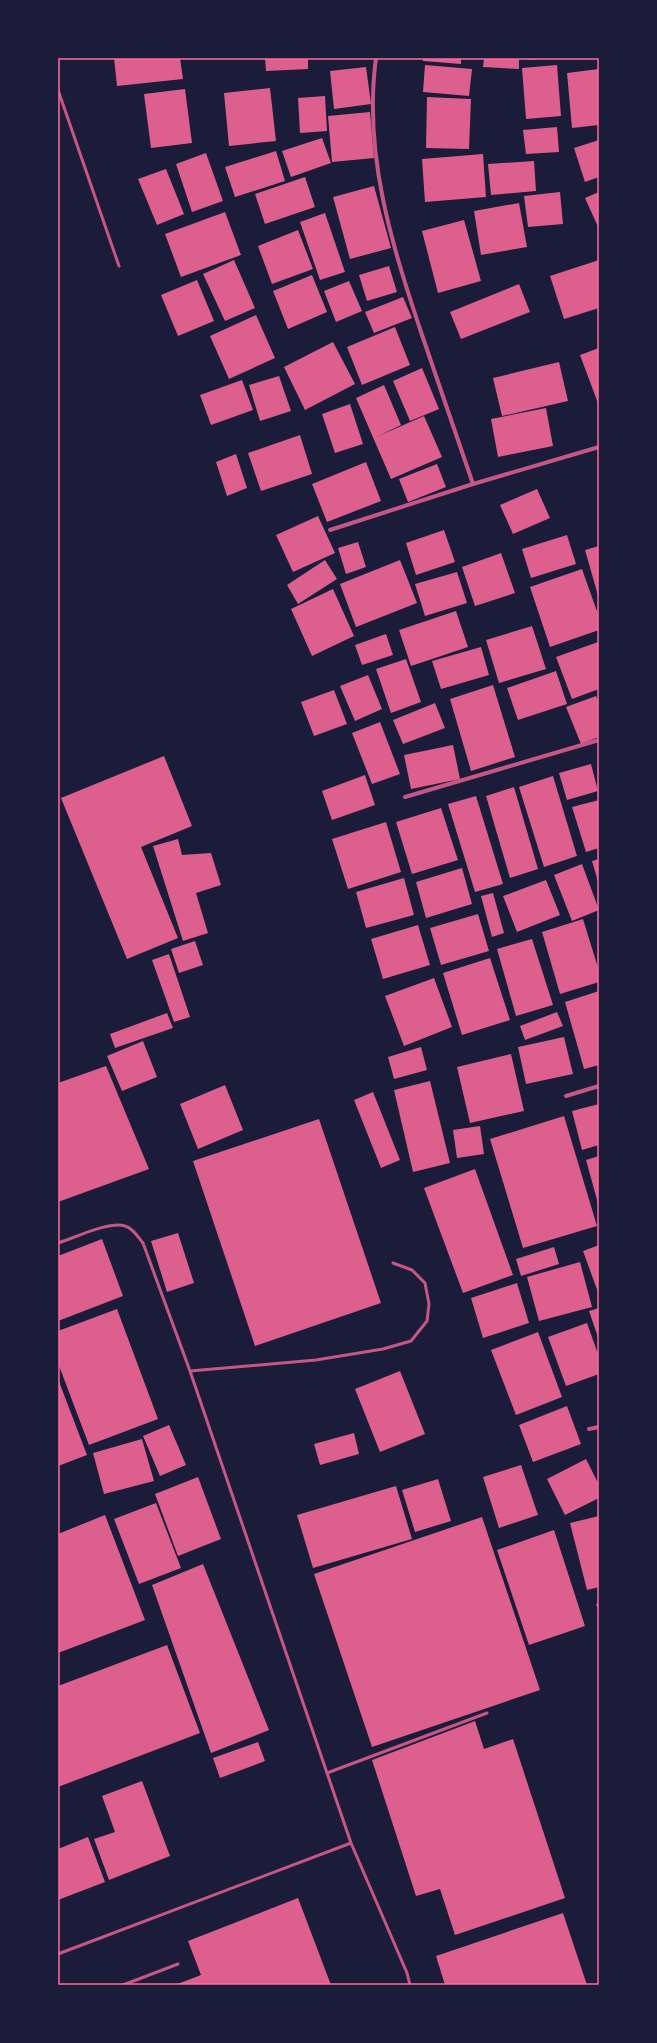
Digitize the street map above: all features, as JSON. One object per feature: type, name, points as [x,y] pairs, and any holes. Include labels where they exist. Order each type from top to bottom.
[{"type":"street","points":[[376,58],[372,113],[374,153],[384,210],[399,266],[473,484]]},
{"type":"street","points":[[330,530],[473,484],[599,447]]},
{"type":"street","points":[[405,797],[599,740]]},
{"type":"street","points":[[566,1096],[599,1086]]},
{"type":"street","points":[[589,1430],[599,1427]]},
{"type":"lane","points":[[58,90],[119,266]]},
{"type":"lane","points":[[58,1243],[116,1225],[126,1226],[135,1233],[143,1243],[190,1371],[351,1843],[407,1973],[410,1985]]},
{"type":"lane","points":[[190,1371],[316,1360],[383,1349],[411,1341],[427,1321],[429,1304],[425,1283],[412,1270],[393,1263]]},
{"type":"lane","points":[[327,1773],[487,1713]]},
{"type":"lane","points":[[58,1954],[351,1843]]},
{"type":"lane","points":[[123,1985],[178,1964]]},
{"type":"building","points":[[114,58],[180,58],[183,79],[117,86]]},
{"type":"building","points":[[265,58],[308,58],[308,69],[266,71]]},
{"type":"building","points":[[423,58],[461,58],[461,64],[423,61]]},
{"type":"building","points":[[484,58],[519,58],[519,69],[483,67]]},
{"type":"building","points":[[528,58],[543,58],[543,59],[529,60]]},
{"type":"building","points":[[425,65],[472,69],[469,96],[423,92]]},
{"type":"building","points":[[557,65],[561,116],[526,119],[522,68]]},
{"type":"building","points":[[366,67],[371,104],[334,109],[330,71]]},
{"type":"building","points":[[599,69],[599,125],[572,128],[567,73]]},
{"type":"building","points":[[270,88],[276,141],[229,146],[224,93]]},
{"type":"building","points":[[185,89],[192,143],[151,148],[144,94]]},
{"type":"building","points":[[325,96],[327,131],[300,133],[298,98]]},
{"type":"building","points":[[427,97],[471,99],[469,149],[426,148]]},
{"type":"building","points":[[370,112],[374,158],[332,162],[328,116]]},
{"type":"building","points":[[557,127],[559,152],[526,154],[523,130]]},
{"type":"building","points":[[322,138],[331,163],[291,177],[282,151]]},
{"type":"building","points":[[599,140],[599,177],[585,182],[574,148]]},
{"type":"building","points":[[276,151],[285,181],[235,197],[225,167]]},
{"type":"building","points":[[206,153],[223,201],[192,212],[176,164]]},
{"type":"building","points":[[483,154],[486,197],[425,202],[422,159]]},
{"type":"building","points":[[534,161],[536,191],[491,195],[488,164]]},
{"type":"building","points":[[166,169],[184,214],[157,225],[138,179]]},
{"type":"building","points":[[305,177],[315,207],[265,224],[255,194]]},
{"type":"building","points":[[374,186],[391,248],[350,259],[333,197]]},
{"type":"building","points":[[560,192],[563,224],[528,227],[524,196]]},
{"type":"building","points":[[599,192],[599,229],[585,198]]},
{"type":"building","points":[[519,203],[527,247],[481,255],[474,211]]},
{"type":"building","points":[[225,212],[241,255],[181,277],[165,234]]},
{"type":"building","points":[[325,213],[345,272],[320,280],[300,222]]},
{"type":"building","points":[[464,220],[481,281],[438,293],[422,231]]},
{"type":"building","points":[[298,230],[313,269],[272,284],[258,246]]},
{"type":"building","points":[[234,260],[255,308],[225,321],[203,274]]},
{"type":"building","points":[[599,260],[599,308],[564,319],[550,276]]},
{"type":"building","points":[[389,266],[397,292],[367,301],[359,275]]},
{"type":"building","points":[[312,275],[327,312],[288,329],[273,291]]},
{"type":"building","points":[[197,280],[214,321],[178,336],[161,295]]},
{"type":"building","points":[[349,281],[362,311],[336,322],[324,291]]},
{"type":"building","points":[[519,284],[530,312],[461,339],[450,312]]},
{"type":"building","points":[[403,297],[412,318],[374,333],[365,312]]},
{"type":"building","points":[[256,315],[275,358],[229,379],[210,336]]},
{"type":"building","points":[[395,327],[410,365],[362,385],[347,347]]},
{"type":"building","points":[[333,342],[355,384],[305,410],[284,367]]},
{"type":"building","points":[[599,348],[599,406],[580,355]]},
{"type":"building","points":[[559,362],[568,401],[502,416],[493,378]]},
{"type":"building","points":[[422,368],[439,409],[410,421],[393,381]]},
{"type":"building","points":[[279,376],[291,411],[260,421],[249,385]]},
{"type":"building","points":[[242,380],[253,410],[211,425],[200,395]]},
{"type":"building","points":[[384,385],[401,425],[376,437],[424,416],[442,457],[391,479],[356,398]]},
{"type":"building","points":[[350,404],[363,444],[335,453],[322,414]]},
{"type":"building","points":[[546,408],[553,446],[498,457],[491,419]]},
{"type":"building","points":[[300,435],[312,474],[261,491],[248,453]]},
{"type":"building","points":[[236,454],[247,488],[227,496],[216,462]]},
{"type":"building","points":[[366,462],[381,501],[327,522],[312,484]]},
{"type":"building","points":[[437,464],[446,487],[408,502],[399,479]]},
{"type":"building","points":[[537,489],[550,518],[513,534],[500,505]]},
{"type":"building","points":[[318,516],[335,553],[293,572],[276,535]]},
{"type":"building","points":[[444,530],[455,562],[416,575],[406,543]]},
{"type":"building","points":[[567,535],[576,564],[531,578],[522,549]]},
{"type":"building","points":[[358,542],[366,567],[346,574],[338,548]]},
{"type":"building","points":[[599,546],[599,599],[585,550]]},
{"type":"building","points":[[501,553],[515,593],[475,606],[462,567]]},
{"type":"building","points":[[325,560],[337,579],[298,604],[287,585]]},
{"type":"building","points":[[400,560],[417,603],[356,627],[340,584]]},
{"type":"building","points":[[582,569],[599,617],[599,630],[550,647],[530,587]]},
{"type":"building","points":[[457,572],[467,603],[425,616],[415,584]]},
{"type":"building","points":[[333,589],[354,636],[312,656],[291,609]]},
{"type":"building","points":[[456,611],[468,647],[411,666],[399,630]]},
{"type":"building","points":[[532,626],[546,669],[499,683],[486,640]]},
{"type":"building","points":[[386,634],[393,655],[362,665],[355,645]]},
{"type":"building","points":[[598,642],[599,689],[572,699],[556,657]]},
{"type":"building","points":[[481,647],[489,675],[441,689],[432,661]]},
{"type":"building","points":[[406,659],[421,702],[391,713],[376,669]]},
{"type":"building","points":[[556,671],[567,704],[518,720],[507,688]]},
{"type":"building","points":[[368,675],[382,709],[355,721],[340,686]]},
{"type":"building","points":[[493,685],[515,757],[471,771],[450,699]]},
{"type":"building","points":[[334,690],[347,724],[314,736],[301,702]]},
{"type":"building","points":[[596,696],[599,703],[599,737],[581,744],[566,707]]},
{"type":"building","points":[[435,703],[445,728],[403,744],[393,720]]},
{"type":"building","points":[[380,722],[400,774],[372,784],[352,733]]},
{"type":"building","points":[[453,745],[460,779],[411,789],[404,755]]},
{"type":"building","points":[[164,756],[192,826],[141,847],[178,938],[127,959],[61,798]]},
{"type":"building","points":[[591,764],[598,791],[567,800],[559,773]]},
{"type":"building","points":[[365,775],[375,805],[332,820],[322,791]]},
{"type":"building","points":[[553,776],[577,856],[544,867],[519,787]]},
{"type":"building","points":[[514,787],[538,869],[510,878],[486,796]]},
{"type":"building","points":[[476,796],[503,884],[475,892],[448,804]]},
{"type":"building","points":[[599,800],[599,848],[586,852],[572,807]]},
{"type":"building","points":[[441,808],[458,860],[412,874],[396,822]]},
{"type":"building","points":[[386,822],[401,872],[348,889],[332,839]]},
{"type":"building","points":[[178,839],[182,855],[211,853],[221,885],[196,893],[208,933],[183,941],[153,846]]},
{"type":"building","points":[[599,859],[599,885],[592,861]]},
{"type":"building","points":[[582,864],[599,910],[572,921],[554,875]]},
{"type":"building","points":[[462,868],[472,904],[426,918],[416,882]]},
{"type":"building","points":[[404,878],[414,915],[366,928],[356,892]]},
{"type":"building","points":[[546,880],[560,915],[517,932],[503,896]]},
{"type":"building","points":[[493,893],[504,933],[492,937],[481,896]]},
{"type":"building","points":[[478,914],[489,951],[441,965],[430,928]]},
{"type":"building","points":[[583,919],[599,971],[599,982],[560,994],[542,932]]},
{"type":"building","points":[[418,925],[430,965],[383,979],[371,939]]},
{"type":"building","points":[[532,939],[553,1005],[516,1016],[497,949]]},
{"type":"building","points":[[195,941],[203,965],[179,973],[171,949]]},
{"type":"building","points":[[169,954],[190,1017],[174,1022],[152,960]]},
{"type":"building","points":[[490,958],[510,1020],[462,1035],[443,973]]},
{"type":"building","points":[[434,978],[452,1027],[404,1046],[385,996]]},
{"type":"building","points":[[599,991],[599,1065],[584,1069],[565,1002]]},
{"type":"building","points":[[557,1012],[563,1026],[525,1040],[520,1026]]},
{"type":"building","points":[[167,1013],[173,1028],[115,1048],[110,1034]]},
{"type":"building","points":[[564,1037],[573,1074],[526,1084],[518,1047]]},
{"type":"building","points":[[143,1041],[157,1077],[122,1091],[107,1056]]},
{"type":"building","points":[[421,1047],[427,1070],[394,1079],[388,1057]]},
{"type":"building","points":[[511,1054],[524,1111],[470,1123],[457,1067]]},
{"type":"building","points":[[106,1066],[149,1169],[58,1202],[58,1083]]},
{"type":"building","points":[[430,1081],[450,1163],[413,1172],[394,1090]]},
{"type":"building","points":[[225,1085],[243,1130],[198,1149],[180,1104]]},
{"type":"building","points":[[373,1092],[400,1160],[381,1168],[354,1100]]},
{"type":"building","points":[[599,1104],[599,1145],[582,1150],[572,1111]]},
{"type":"building","points":[[564,1116],[597,1226],[523,1248],[490,1139]]},
{"type":"building","points":[[319,1119],[381,1303],[255,1346],[193,1161]]},
{"type":"building","points":[[480,1126],[484,1154],[457,1158],[453,1130]]},
{"type":"building","points":[[599,1156],[599,1207],[586,1160]]},
{"type":"building","points":[[475,1169],[513,1275],[463,1293],[424,1188]]},
{"type":"building","points":[[178,1233],[194,1283],[167,1292],[151,1241]]},
{"type":"building","points":[[102,1239],[123,1296],[58,1321],[58,1256]]},
{"type":"building","points":[[599,1245],[599,1295],[583,1251]]},
{"type":"building","points":[[554,1247],[559,1264],[521,1276],[516,1259]]},
{"type":"building","points":[[580,1262],[592,1307],[539,1321],[527,1277]]},
{"type":"building","points":[[517,1283],[529,1323],[483,1338],[471,1298]]},
{"type":"building","points":[[599,1308],[599,1340],[589,1311]]},
{"type":"building","points":[[117,1309],[158,1419],[89,1445],[58,1363],[58,1331]]},
{"type":"building","points":[[587,1323],[599,1357],[599,1374],[566,1386],[548,1337]]},
{"type":"building","points":[[538,1332],[562,1397],[516,1415],[491,1350]]},
{"type":"building","points":[[400,1371],[425,1434],[380,1452],[355,1389]]},
{"type":"building","points":[[58,1379],[87,1455],[58,1466]]},
{"type":"building","points":[[567,1406],[581,1444],[533,1462],[519,1425]]},
{"type":"building","points":[[169,1425],[186,1465],[160,1476],[143,1436]]},
{"type":"building","points":[[354,1433],[359,1454],[320,1465],[314,1444]]},
{"type":"building","points":[[142,1439],[154,1481],[104,1494],[93,1453]]},
{"type":"building","points":[[586,1459],[599,1485],[599,1498],[565,1515],[547,1479]]},
{"type":"building","points":[[521,1465],[538,1515],[499,1528],[483,1477]]},
{"type":"building","points":[[198,1477],[221,1539],[178,1556],[155,1494]]},
{"type":"building","points":[[438,1479],[451,1521],[415,1532],[402,1490]]},
{"type":"building","points":[[396,1486],[412,1539],[313,1568],[297,1515]]},
{"type":"building","points":[[156,1503],[181,1568],[139,1584],[114,1519]]},
{"type":"building","points":[[105,1515],[145,1620],[58,1653],[58,1534]]},
{"type":"building","points":[[599,1516],[599,1587],[587,1590],[570,1523]]},
{"type":"building","points":[[482,1517],[540,1690],[372,1747],[314,1574]]},
{"type":"building","points":[[554,1530],[585,1626],[529,1645],[497,1550]]},
{"type":"building","points":[[203,1564],[269,1730],[211,1753],[152,1585]]},
{"type":"building","points":[[599,1603],[599,1612],[596,1604]]},
{"type":"building","points":[[167,1645],[200,1733],[58,1787],[58,1686]]},
{"type":"building","points":[[475,1721],[484,1749],[513,1739],[565,1898],[455,1935],[440,1889],[416,1896],[372,1760]]},
{"type":"building","points":[[258,1742],[265,1761],[220,1778],[213,1758]]},
{"type":"building","points":[[142,1781],[170,1856],[109,1880],[94,1839],[115,1832],[102,1796]]},
{"type":"building","points":[[88,1837],[105,1882],[58,1900],[58,1849]]},
{"type":"building","points":[[298,1898],[331,1985],[175,1985],[201,1975],[188,1941]]},
{"type":"building","points":[[563,1913],[587,1985],[445,1985],[436,1956]]}]
